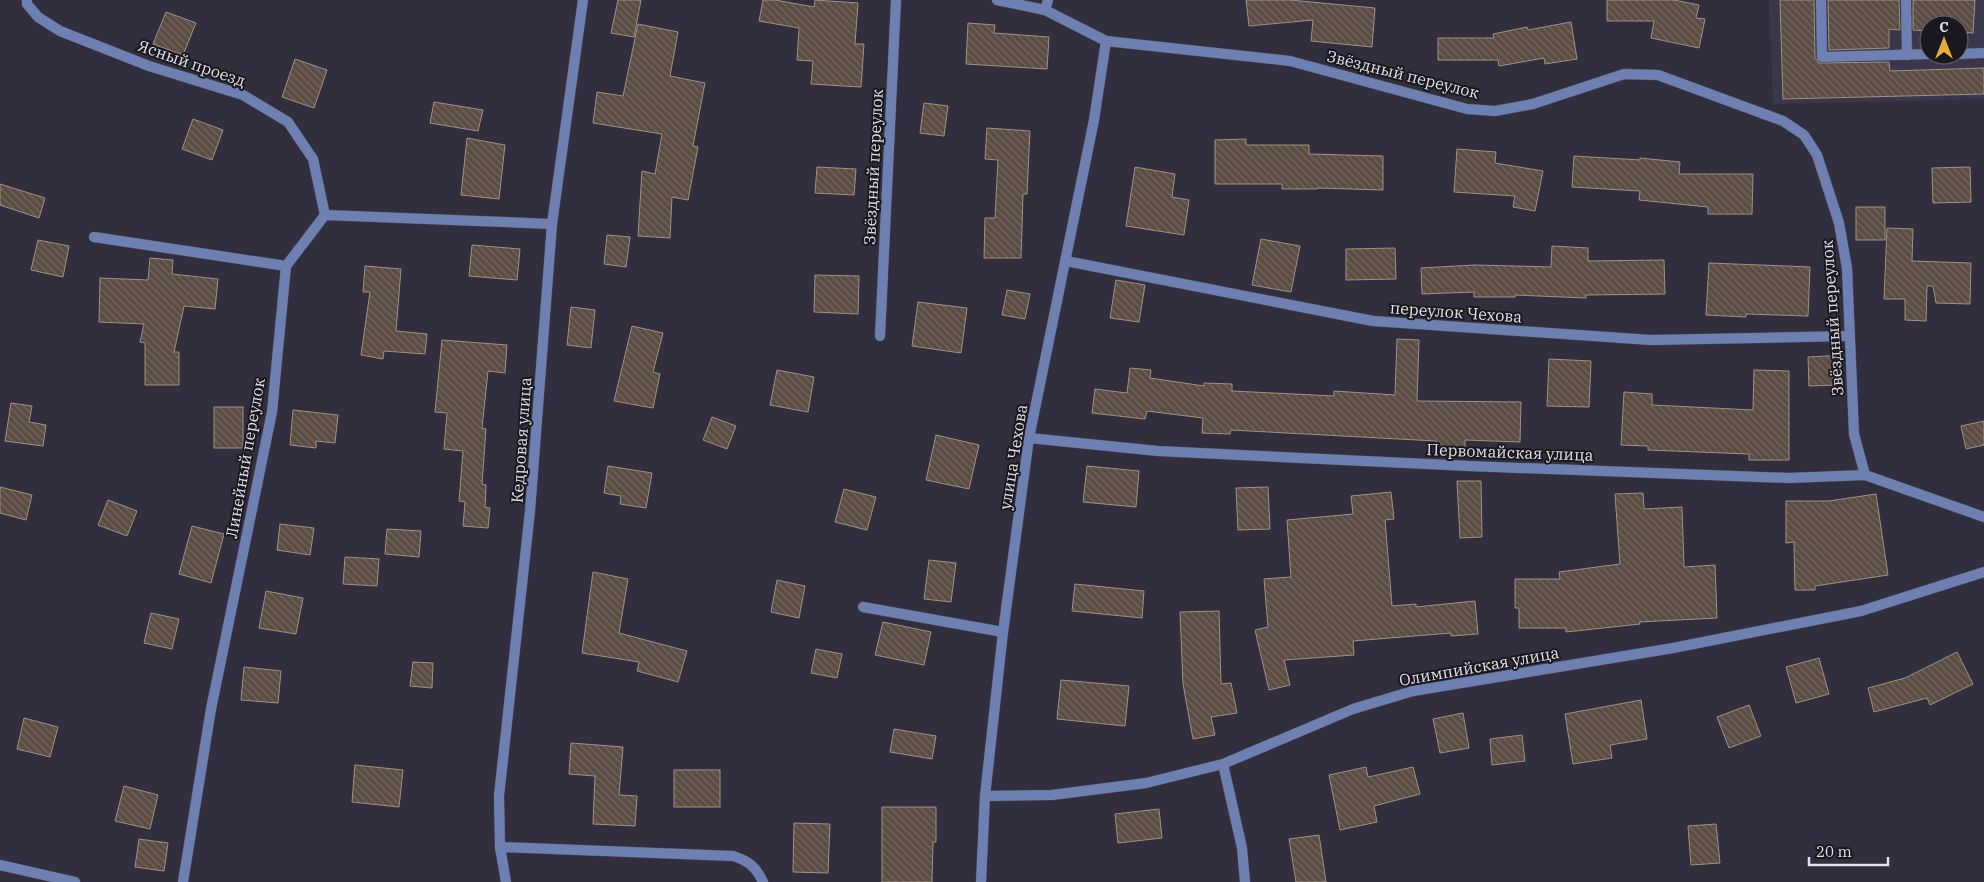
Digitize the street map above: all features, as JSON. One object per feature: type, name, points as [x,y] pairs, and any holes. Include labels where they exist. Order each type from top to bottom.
[{"type":"street","name":"Ясный проезд","points":[[27,0],[27,4],[38,17],[60,31],[149,66],[243,94],[288,122],[312,159],[325,215]]},
{"type":"street","name":"Кедровая улица","points":[[506,882],[500,847],[499,796],[530,511],[552,224],[583,0]]},
{"type":"street","name":"Звёздный переулок","points":[[880,336],[896,0]]},
{"type":"street","name":"Звёздный переулок","points":[[997,0],[1046,5],[1106,41],[1290,61],[1467,109],[1495,111],[1533,104],[1624,74],[1658,75],[1783,121],[1804,134],[1817,155],[1839,223],[1846,268],[1854,434],[1865,475]]},
{"type":"street","points":[[1821,0],[1822,57],[1919,54]]},
{"type":"street","points":[[1906,0],[1907,55]]},
{"type":"street","name":"улица Чехова","points":[[981,882],[985,796],[1003,632],[1029,438],[1094,120],[1106,41]]},
{"type":"street","points":[[1969,54],[1984,53]]},
{"type":"street","points":[[94,237],[286,266],[325,215],[552,224]]},
{"type":"street","name":"переулок Чехова","points":[[1066,261],[1373,321],[1651,340],[1849,336]]},
{"type":"street","name":"Линейный переулок","points":[[183,882],[211,709],[272,412],[286,266]]},
{"type":"street","name":"Первомайская улица","points":[[1029,438],[1158,451],[1450,465],[1789,478],[1865,475],[1984,517]]},
{"type":"street","name":"Олимпийская улица","points":[[985,796],[1052,795],[1146,783],[1223,764],[1353,709],[1413,691],[1673,648],[1861,611],[1984,572]]},
{"type":"street","points":[[863,607],[1003,632]]},
{"type":"street","points":[[1223,764],[1242,848],[1245,882]]},
{"type":"street","points":[[500,847],[734,856],[746,860],[757,868],[763,882]]},
{"type":"street","points":[[0,865],[75,882]]},
{"type":"shaded area","points":[[1769,0],[1984,0],[1984,99],[1773,104]]},
{"type":"building","points":[[618,0],[641,0],[634,37],[611,33]]},
{"type":"building","points":[[763,0],[775,0],[814,7],[815,0],[858,3],[855,44],[864,44],[861,87],[811,84],[813,61],[797,60],[799,28],[759,21]]},
{"type":"building","points":[[1246,0],[1290,0],[1375,8],[1372,47],[1311,41],[1313,20],[1249,26]]},
{"type":"building","points":[[1607,0],[1674,0],[1699,5],[1696,18],[1705,19],[1699,48],[1651,38],[1654,21],[1607,21]]},
{"type":"building","points":[[1780,0],[1814,0],[1815,57],[1819,63],[1889,62],[1890,71],[1984,68],[1984,94],[1783,99]]},
{"type":"building","points":[[1828,0],[1899,0],[1900,30],[1889,29],[1889,48],[1829,50]]},
{"type":"building","points":[[1913,0],[1975,0],[1973,33],[1969,33],[1969,15],[1919,15],[1919,30],[1913,30]]},
{"type":"building","points":[[166,12],[196,23],[183,55],[153,44]]},
{"type":"building","points":[[1571,22],[1577,59],[1545,64],[1544,58],[1499,66],[1498,60],[1438,60],[1438,38],[1494,38],[1493,34],[1527,27],[1528,30]]},
{"type":"building","points":[[968,23],[995,25],[994,33],[1049,37],[1047,69],[966,64]]},
{"type":"building","points":[[638,24],[678,32],[670,76],[705,83],[693,146],[698,147],[688,200],[672,197],[670,238],[638,236],[642,171],[655,174],[662,134],[593,123],[597,92],[623,96]]},
{"type":"building","points":[[295,59],[327,70],[314,108],[282,97]]},
{"type":"building","points":[[434,102],[483,110],[478,131],[430,123]]},
{"type":"building","points":[[924,103],[948,106],[944,136],[920,133]]},
{"type":"building","points":[[193,119],[223,130],[212,160],[182,149]]},
{"type":"building","points":[[987,128],[1030,131],[1027,194],[1023,194],[1021,258],[984,258],[985,218],[995,218],[998,160],[985,159]]},
{"type":"building","points":[[467,138],[505,145],[499,199],[461,195]]},
{"type":"building","points":[[1246,139],[1246,145],[1309,145],[1309,154],[1383,156],[1383,190],[1282,189],[1282,184],[1215,184],[1215,140]]},
{"type":"building","points":[[1457,149],[1496,152],[1495,163],[1543,171],[1535,211],[1513,207],[1515,196],[1454,192]]},
{"type":"building","points":[[1574,156],[1640,160],[1640,158],[1680,162],[1679,174],[1753,174],[1752,214],[1708,214],[1708,207],[1639,200],[1640,191],[1572,187]]},
{"type":"building","points":[[817,167],[856,169],[854,195],[815,193]]},
{"type":"building","points":[[1135,167],[1175,174],[1172,197],[1189,200],[1184,235],[1126,226]]},
{"type":"building","points":[[1970,167],[1971,202],[1933,203],[1932,168]]},
{"type":"building","points":[[0,184],[45,198],[39,218],[0,205]]},
{"type":"building","points":[[1856,207],[1885,207],[1885,240],[1856,240]]},
{"type":"building","points":[[1887,228],[1913,229],[1912,261],[1971,263],[1970,304],[1936,303],[1933,286],[1927,286],[1926,321],[1905,320],[1905,299],[1884,299]]},
{"type":"building","points":[[607,235],[630,237],[626,267],[604,264]]},
{"type":"building","points":[[1261,239],[1300,246],[1291,292],[1252,285]]},
{"type":"building","points":[[38,240],[69,246],[63,277],[31,270]]},
{"type":"building","points":[[472,245],[520,249],[517,280],[469,276]]},
{"type":"building","points":[[1552,246],[1588,248],[1588,261],[1664,260],[1665,294],[1586,295],[1586,298],[1515,295],[1515,297],[1474,297],[1474,292],[1422,294],[1421,268],[1475,265],[1551,267]]},
{"type":"building","points":[[1395,248],[1396,279],[1346,280],[1346,249]]},
{"type":"building","points":[[150,258],[173,260],[172,274],[218,279],[215,309],[184,306],[174,352],[179,352],[179,385],[145,385],[145,343],[140,342],[144,324],[99,322],[100,278],[148,280]]},
{"type":"building","points":[[1709,263],[1810,267],[1808,316],[1746,314],[1746,317],[1706,315]]},
{"type":"building","points":[[365,266],[401,269],[396,331],[427,334],[425,354],[384,351],[383,359],[361,355],[370,292],[363,292]]},
{"type":"building","points":[[815,275],[859,276],[858,314],[814,312]]},
{"type":"building","points":[[1116,280],[1145,285],[1139,322],[1110,318]]},
{"type":"building","points":[[1007,290],[1030,294],[1025,319],[1002,315]]},
{"type":"building","points":[[918,302],[967,308],[961,353],[912,346]]},
{"type":"building","points":[[571,307],[595,310],[591,348],[567,345]]},
{"type":"building","points":[[632,326],[663,333],[653,372],[660,374],[653,408],[614,401]]},
{"type":"building","points":[[1397,339],[1419,340],[1417,401],[1521,402],[1520,442],[1465,440],[1465,452],[1436,451],[1436,441],[1231,430],[1230,434],[1202,433],[1203,418],[1147,411],[1145,419],[1092,413],[1095,389],[1127,393],[1130,368],[1151,370],[1150,378],[1204,386],[1204,383],[1232,384],[1232,391],[1334,396],[1334,391],[1395,395]]},
{"type":"building","points":[[442,340],[507,345],[505,373],[488,371],[482,428],[486,429],[482,484],[486,485],[485,507],[490,508],[488,528],[463,526],[465,502],[459,501],[463,451],[444,449],[447,413],[435,412]]},
{"type":"building","points":[[1838,356],[1838,385],[1809,386],[1808,357]]},
{"type":"building","points":[[1549,359],[1591,361],[1589,407],[1547,406]]},
{"type":"building","points":[[777,370],[814,377],[808,412],[770,405]]},
{"type":"building","points":[[1754,370],[1789,371],[1789,460],[1749,460],[1749,454],[1648,450],[1648,446],[1621,445],[1624,392],[1652,394],[1652,405],[1753,410]]},
{"type":"building","points":[[11,403],[32,406],[29,422],[46,425],[43,446],[5,441]]},
{"type":"building","points":[[214,407],[243,407],[243,448],[214,448]]},
{"type":"building","points":[[293,410],[338,415],[335,443],[316,441],[316,448],[290,445]]},
{"type":"building","points":[[712,417],[736,426],[727,449],[703,440]]},
{"type":"building","points":[[1984,421],[1984,445],[1966,449],[1961,426]]},
{"type":"building","points":[[936,435],[979,445],[969,489],[926,480]]},
{"type":"building","points":[[608,466],[652,473],[646,508],[620,504],[621,496],[604,493]]},
{"type":"building","points":[[1087,466],[1139,471],[1136,507],[1083,502]]},
{"type":"building","points":[[1457,481],[1481,481],[1482,537],[1460,538]]},
{"type":"building","points":[[0,487],[32,495],[26,520],[0,513]]},
{"type":"building","points":[[1268,487],[1270,529],[1238,530],[1236,488]]},
{"type":"building","points":[[844,489],[876,497],[867,530],[835,522]]},
{"type":"building","points":[[1391,492],[1394,519],[1385,520],[1392,606],[1416,604],[1416,607],[1475,601],[1478,634],[1451,636],[1451,633],[1353,641],[1354,655],[1284,660],[1290,685],[1269,690],[1255,630],[1268,627],[1264,579],[1291,577],[1287,520],[1353,514],[1351,496]]},
{"type":"building","points":[[1643,493],[1644,509],[1682,507],[1684,567],[1715,565],[1717,618],[1639,622],[1640,624],[1566,632],[1566,628],[1519,628],[1519,608],[1515,608],[1515,579],[1560,579],[1559,572],[1620,564],[1615,494]]},
{"type":"building","points":[[1876,494],[1888,575],[1815,586],[1815,590],[1795,590],[1794,542],[1786,543],[1786,501],[1829,501]]},
{"type":"building","points":[[108,500],[137,511],[127,536],[98,525]]},
{"type":"building","points":[[280,524],[314,528],[310,555],[277,550]]},
{"type":"building","points":[[192,526],[224,534],[211,583],[179,574]]},
{"type":"building","points":[[387,529],[421,531],[419,557],[385,554]]},
{"type":"building","points":[[345,557],[379,559],[377,586],[343,584]]},
{"type":"building","points":[[929,560],[956,563],[951,602],[924,599]]},
{"type":"building","points":[[593,572],[628,579],[619,633],[687,651],[678,682],[637,671],[639,662],[582,653]]},
{"type":"building","points":[[777,580],[805,586],[799,618],[771,612]]},
{"type":"building","points":[[1075,584],[1144,591],[1142,618],[1072,611]]},
{"type":"building","points":[[266,591],[303,598],[296,634],[259,628]]},
{"type":"building","points":[[1219,611],[1221,684],[1231,683],[1237,713],[1211,717],[1215,735],[1193,739],[1183,684],[1180,612]]},
{"type":"building","points":[[151,613],[179,619],[172,649],[144,643]]},
{"type":"building","points":[[883,622],[931,632],[924,665],[875,655]]},
{"type":"building","points":[[816,649],[842,654],[837,678],[811,673]]},
{"type":"building","points":[[1957,652],[1973,684],[1930,705],[1927,698],[1874,712],[1868,688],[1905,678]]},
{"type":"building","points":[[1819,658],[1829,694],[1796,703],[1786,667]]},
{"type":"building","points":[[413,662],[433,663],[432,688],[410,686]]},
{"type":"building","points":[[244,667],[281,671],[278,703],[241,700]]},
{"type":"building","points":[[1061,680],[1129,686],[1125,726],[1057,719]]},
{"type":"building","points":[[1641,700],[1647,739],[1610,745],[1612,758],[1573,764],[1565,714]]},
{"type":"building","points":[[1749,705],[1761,736],[1729,748],[1717,717]]},
{"type":"building","points":[[1463,713],[1469,748],[1440,753],[1433,719]]},
{"type":"building","points":[[24,718],[58,727],[50,757],[17,749]]},
{"type":"building","points":[[894,729],[936,736],[932,759],[890,752]]},
{"type":"building","points":[[1522,735],[1525,761],[1492,765],[1490,739]]},
{"type":"building","points":[[571,743],[623,747],[619,795],[637,796],[635,826],[593,824],[595,776],[569,774]]},
{"type":"building","points":[[355,765],[403,770],[399,807],[352,802]]},
{"type":"building","points":[[1366,767],[1368,777],[1413,767],[1420,794],[1374,806],[1377,822],[1340,830],[1329,775]]},
{"type":"building","points":[[674,770],[720,770],[720,807],[674,807]]},
{"type":"building","points":[[124,786],[158,795],[150,829],[115,821]]},
{"type":"building","points":[[882,807],[936,807],[936,842],[933,842],[932,882],[882,882]]},
{"type":"building","points":[[1159,809],[1162,838],[1118,843],[1115,814]]},
{"type":"building","points":[[794,823],[830,824],[828,873],[793,872]]},
{"type":"building","points":[[1716,824],[1720,863],[1691,865],[1688,826]]},
{"type":"building","points":[[1319,835],[1326,882],[1296,882],[1289,839]]},
{"type":"building","points":[[139,839],[168,843],[164,871],[135,867]]}]
